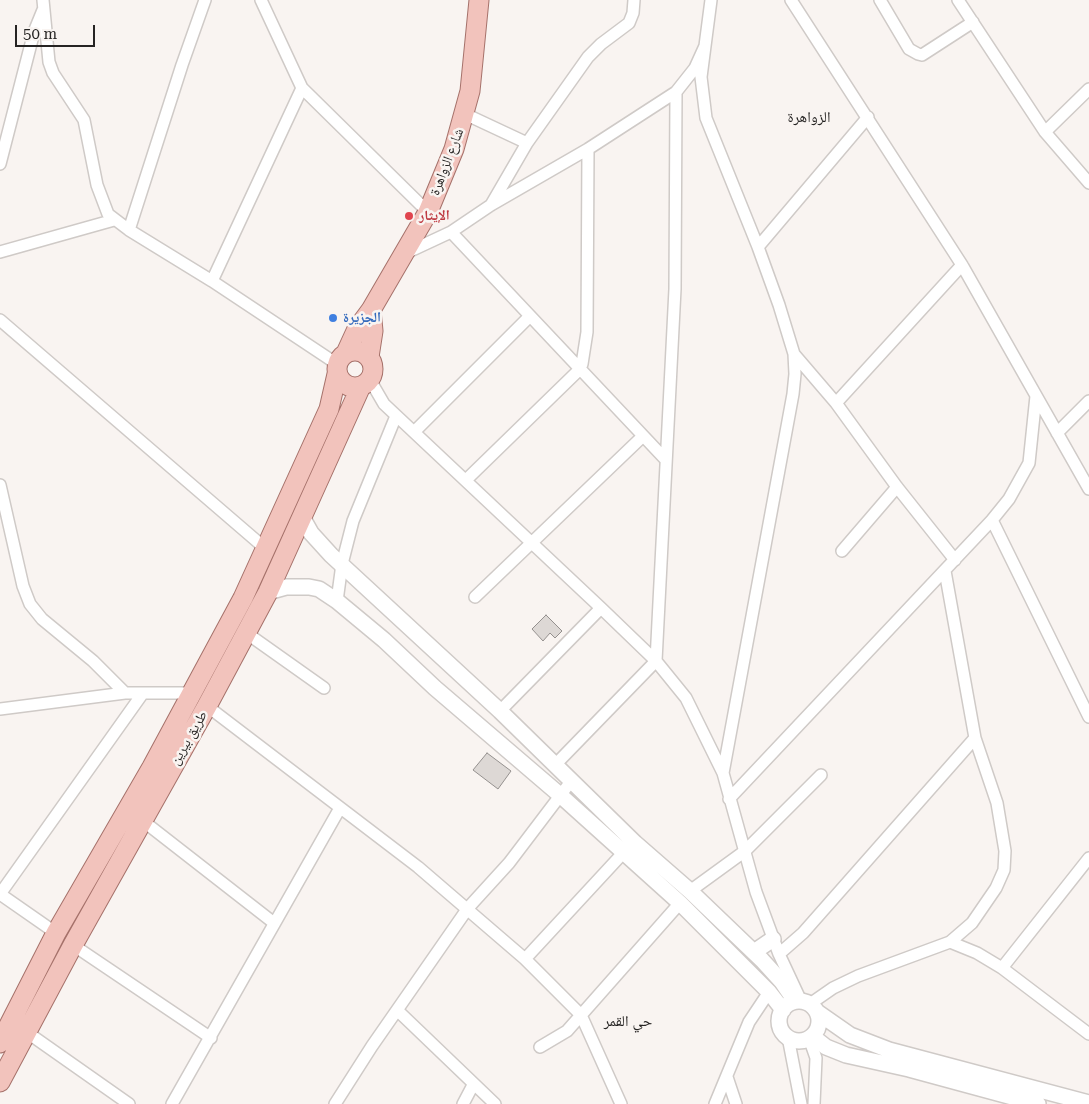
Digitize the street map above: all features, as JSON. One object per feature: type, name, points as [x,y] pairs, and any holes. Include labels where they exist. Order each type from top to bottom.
[{"type":"main road","name":"شارع الزواهرة","points":[[340,364],[357,329],[371,310],[428,212],[454,149],[470,92],[479,0]]},
{"type":"main road","points":[[369,357],[355,351],[340,364],[346,386],[365,383],[373,368],[369,357],[373,330],[371,310]]},
{"type":"main road","name":"طريق بيرين","points":[[0,1043],[56,933],[127,811],[266,550],[329,409],[340,364]]},
{"type":"main road","name":"طريق بيرين","points":[[0,1082],[268,592],[365,383]]},
{"type":"street","points":[[129,230],[205,0]]},
{"type":"street","points":[[261,0],[302,88],[428,212]]},
{"type":"street","points":[[491,206],[527,143],[588,57],[601,44],[629,23],[634,13],[634,0]]},
{"type":"street","points":[[711,0],[702,77],[706,118],[758,247],[794,354],[793,394],[723,773]]},
{"type":"street","points":[[791,0],[962,264],[1089,489]]},
{"type":"street","points":[[880,0],[909,49],[922,55],[973,22]]},
{"type":"street","points":[[958,0],[1045,132],[1089,183]]},
{"type":"street","points":[[0,164],[34,32],[44,3]]},
{"type":"street","points":[[44,3],[48,62],[53,73],[84,120],[97,185],[104,208],[114,220],[129,230],[340,364]]},
{"type":"street","points":[[404,254],[451,232],[491,206],[588,149],[676,92],[695,68],[705,46]]},
{"type":"street","points":[[212,281],[302,88]]},
{"type":"street","points":[[1045,132],[1089,89]]},
{"type":"street","points":[[556,764],[656,661],[675,290],[676,92]]},
{"type":"street","points":[[465,114],[527,143]]},
{"type":"street","points":[[758,247],[868,117]]},
{"type":"street","points":[[466,480],[579,370],[584,356],[587,332],[588,149]]},
{"type":"street","points":[[0,252],[114,220]]},
{"type":"street","points":[[451,232],[642,437],[666,460]]},
{"type":"street","points":[[836,403],[962,264]]},
{"type":"street","points":[[414,432],[530,316]]},
{"type":"street","points":[[0,320],[266,550]]},
{"type":"street","points":[[794,354],[836,403],[897,487],[955,560]]},
{"type":"street","points":[[365,383],[396,416],[532,541],[656,661],[686,698],[710,742],[723,773],[745,851],[779,954],[801,1006]]},
{"type":"street","points":[[730,799],[992,520],[1018,486],[1029,463],[1036,396]]},
{"type":"street","points":[[1056,433],[1089,401]]},
{"type":"street","points":[[337,601],[342,564],[361,499],[396,416]]},
{"type":"street","points":[[474,597],[642,437]]},
{"type":"street","points":[[0,485],[23,586],[30,604],[42,619],[93,661],[125,693]]},
{"type":"street","points":[[842,551],[897,487]]},
{"type":"street","points":[[302,516],[314,537],[556,764],[635,843],[690,891],[758,956],[782,982],[818,1024],[811,1037],[816,1058],[814,1104]]},
{"type":"street","points":[[992,520],[1089,718]]},
{"type":"street","points":[[801,1104],[788,1037],[780,1024],[801,1006],[833,988],[858,976],[950,942],[972,924],[996,888],[1004,870],[1005,851],[997,803],[975,738],[945,571]]},
{"type":"street","points":[[268,592],[286,587],[308,587],[319,590],[337,601],[384,640],[436,688],[624,852],[680,903],[769,992],[801,1006],[834,1026],[872,1044],[1089,1103]]},
{"type":"street","points":[[500,711],[601,608]]},
{"type":"street","points":[[245,632],[324,688]]},
{"type":"street","points":[[0,709],[125,693],[191,693]]},
{"type":"street","points":[[56,933],[0,894],[143,693]]},
{"type":"street","points":[[207,706],[468,908],[525,959],[581,1015],[621,1104]]},
{"type":"street","points":[[779,954],[803,933],[975,738]]},
{"type":"street","points":[[690,891],[745,851],[821,775]]},
{"type":"street","points":[[336,1104],[397,1010],[468,908],[509,863],[572,780]]},
{"type":"street","points":[[172,1104],[340,808]]},
{"type":"street","points":[[127,811],[144,820],[274,923]]},
{"type":"street","points":[[525,959],[624,852]]},
{"type":"street","points":[[1002,968],[1089,858]]},
{"type":"street","points":[[540,1047],[567,1031],[680,903]]},
{"type":"street","points":[[748,970],[774,939]]},
{"type":"street","points":[[950,942],[978,953],[1002,968],[1089,1034]]},
{"type":"street","points":[[74,945],[211,1038]]},
{"type":"street","points":[[715,1104],[749,1022],[769,992]]},
{"type":"street","points":[[397,1010],[473,1085],[495,1104]]},
{"type":"street","points":[[28,1033],[129,1104]]},
{"type":"street","points":[[788,1037],[798,1040],[811,1037],[826,1047],[846,1055],[909,1069],[997,1098],[1038,1104]]},
{"type":"street","points":[[727,1077],[736,1104]]},
{"type":"street","points":[[463,1104],[473,1085]]},
{"type":"building","points":[[546,615],[562,631],[555,638],[550,633],[543,641],[532,629]]},
{"type":"building","points":[[487,753],[511,771],[498,789],[473,770]]},
{"type":"place","name":"الإيثار","points":[[409,216]]},
{"type":"place","name":"الجزيرة","points":[[333,318]]},
{"type":"district","name":"الزواهرة","points":[[809,118]]},
{"type":"district","name":"حي القمر","points":[[628,1022]]}]
